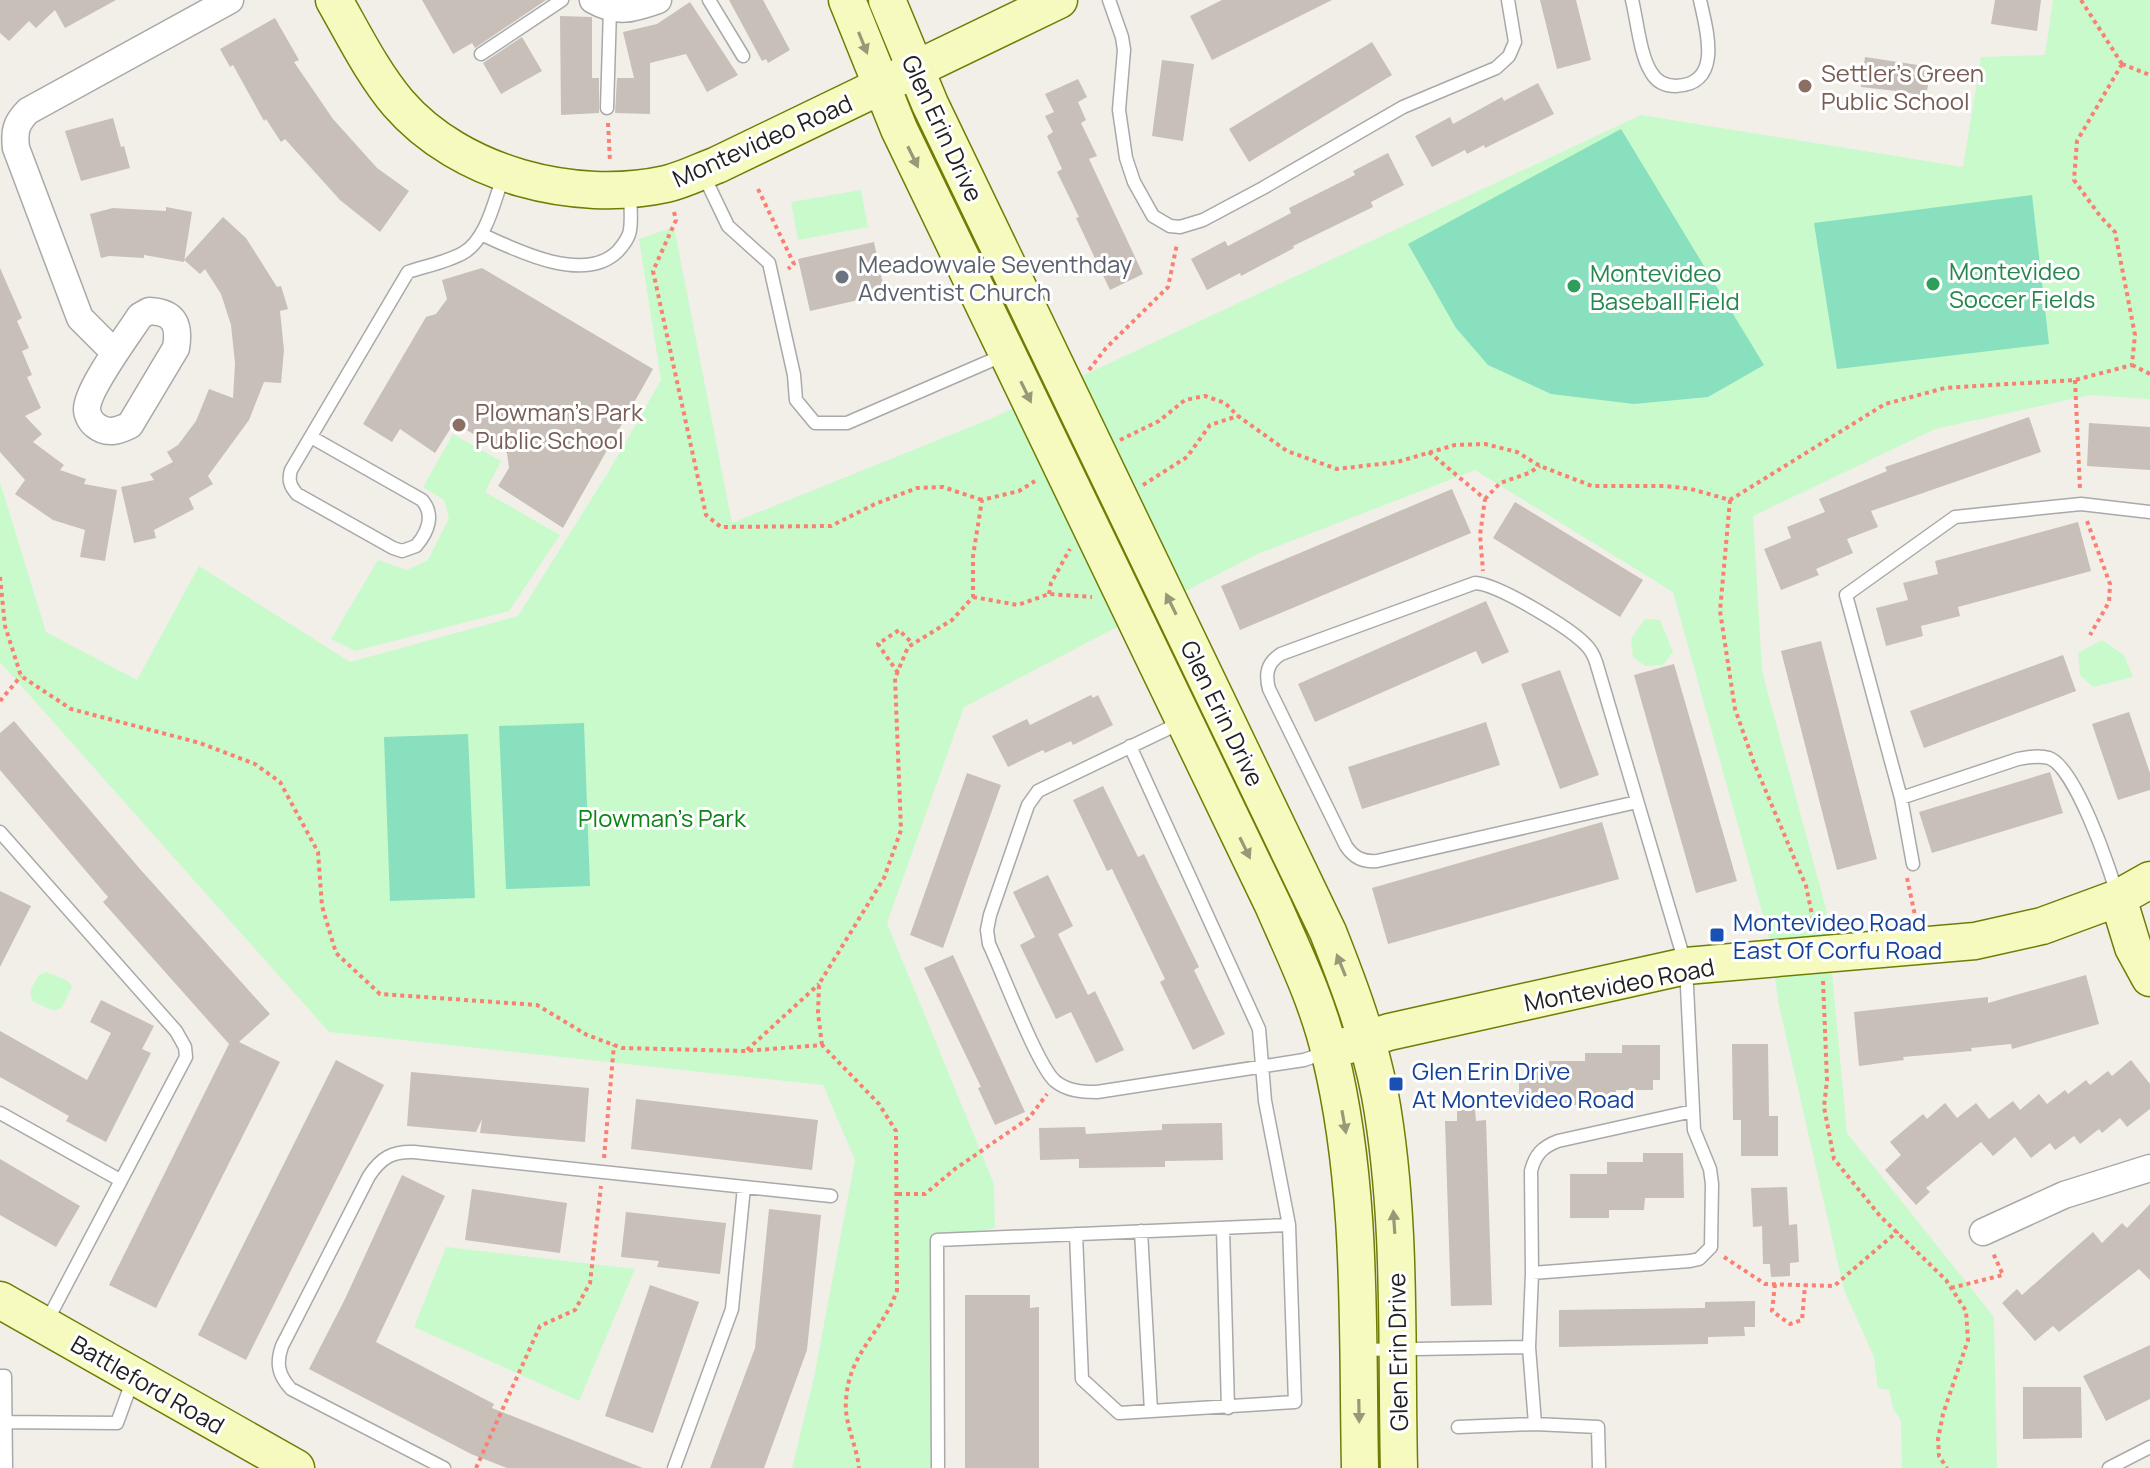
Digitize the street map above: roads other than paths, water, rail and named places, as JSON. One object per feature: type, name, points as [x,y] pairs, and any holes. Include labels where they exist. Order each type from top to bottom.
[{"type":"street","points":[[115,353],[80,318],[16,148],[14,132],[18,121],[28,111],[230,0]]},
{"type":"street","name":"Montevideo Road","points":[[334,0],[373,69],[399,104],[431,134],[468,157],[505,171],[551,185],[614,190],[667,183],[702,171],[1059,0]]},
{"type":"street","points":[[602,5],[634,8],[658,0]]},
{"type":"street","name":"Glen Erin Drive","points":[[847,0],[881,86],[1273,905],[1305,979],[1330,1051],[1353,1193],[1360,1468]]},
{"type":"street","name":"Glen Erin Drive","points":[[887,0],[914,70],[1328,932],[1367,1039],[1380,1095],[1394,1229],[1399,1468]]},
{"type":"street","name":"Montevideo Road","points":[[1330,1051],[1367,1039],[1686,966],[1975,941],[2042,926],[2118,898],[2150,880]]},
{"type":"street","points":[[2118,898],[2133,947],[2150,978]]},
{"type":"street","points":[[1983,1232],[2064,1195],[2150,1168]]},
{"type":"street","name":"Battleford Road","points":[[0,1300],[296,1468]]},
{"type":"lane","points":[[481,54],[562,0]]},
{"type":"lane","points":[[709,0],[743,56]]},
{"type":"lane","points":[[1109,0],[1124,50],[1119,110],[1126,158],[1134,182],[1153,216],[1170,226],[1180,227],[1203,220],[1302,168],[1403,107],[1496,68],[1509,56],[1515,42],[1508,0]]},
{"type":"lane","points":[[1632,0],[1647,66],[1661,83],[1674,86],[1697,79],[1709,59],[1710,45],[1700,0]]},
{"type":"lane","points":[[602,5],[607,108]]},
{"type":"lane","points":[[311,437],[422,500],[430,511],[429,519],[416,546],[402,551],[393,548],[292,489],[289,483],[291,470],[408,272],[463,254],[473,246],[481,234],[505,171]]},
{"type":"lane","points":[[702,171],[728,226],[769,263],[794,375],[796,400],[815,423],[847,423],[1008,354]]},
{"type":"lane","points":[[481,234],[545,261],[597,262],[613,255],[631,229],[614,190]]},
{"type":"lane","points":[[1913,864],[1901,798],[1846,595],[1955,517],[2081,504],[2150,512]]},
{"type":"lane","points":[[1532,1273],[1690,1261],[1705,1254],[1712,1241],[1710,1169],[1694,1130],[1686,966],[1596,662],[1589,648],[1577,637],[1502,590],[1484,584],[1467,586],[1281,654],[1269,666],[1266,679],[1269,689],[1350,853],[1364,861],[1377,861],[1637,802]]},
{"type":"lane","points":[[1184,721],[1045,785],[1032,798],[990,915],[987,930],[989,944],[1042,1063],[1056,1082],[1068,1088],[1097,1092],[1304,1060],[1330,1051]]},
{"type":"lane","points":[[1076,1234],[1082,1379],[1119,1413],[1295,1402],[1289,1225],[1265,1101],[1259,1029],[1130,746]]},
{"type":"lane","points":[[1901,798],[2018,759],[2034,756],[2051,758],[2065,769],[2073,785],[2110,869],[2118,898]]},
{"type":"lane","points":[[0,832],[176,1031],[185,1047],[184,1065],[44,1325]]},
{"type":"lane","points":[[1535,1424],[1529,1347],[1531,1171],[1538,1152],[1558,1141],[1693,1111]]},
{"type":"lane","points":[[0,1113],[120,1180]]},
{"type":"lane","points":[[444,1468],[291,1389],[278,1370],[282,1346],[369,1176],[386,1156],[399,1151],[831,1196]]},
{"type":"lane","points":[[674,1468],[732,1309],[744,1187]]},
{"type":"lane","points":[[938,1468],[937,1240],[1289,1225]]},
{"type":"lane","points":[[1223,1228],[1228,1408]]},
{"type":"lane","points":[[1141,1231],[1151,1411]]},
{"type":"lane","points":[[1358,1350],[1529,1347]]},
{"type":"lane","points":[[0,1376],[5,1376],[3,1422],[6,1468]]},
{"type":"lane","points":[[3,1422],[117,1423],[134,1376]]},
{"type":"lane","points":[[1458,1427],[1535,1424],[1598,1427],[1599,1468]]},
{"type":"lane","points":[[2109,1468],[2150,1447]]},
{"type":"place","name":"Settler's Green Public School","points":[[1805,86]]},
{"type":"place","name":"Meadowvale Seventhday Adventist Church","points":[[842,277]]},
{"type":"place","name":"Montevideo Soccer Fields","points":[[1933,284]]},
{"type":"place","name":"Montevideo Baseball Field","points":[[1574,286]]},
{"type":"place","name":"Plowman's Park Public School","points":[[459,425]]},
{"type":"place","name":"Montevideo Road East Of Corfu Road","points":[[1717,935]]},
{"type":"place","name":"Glen Erin Drive At Montevideo Road","points":[[1396,1084]]},
{"type":"park label","name":"Plowman's Park","points":[[662,817]]}]
